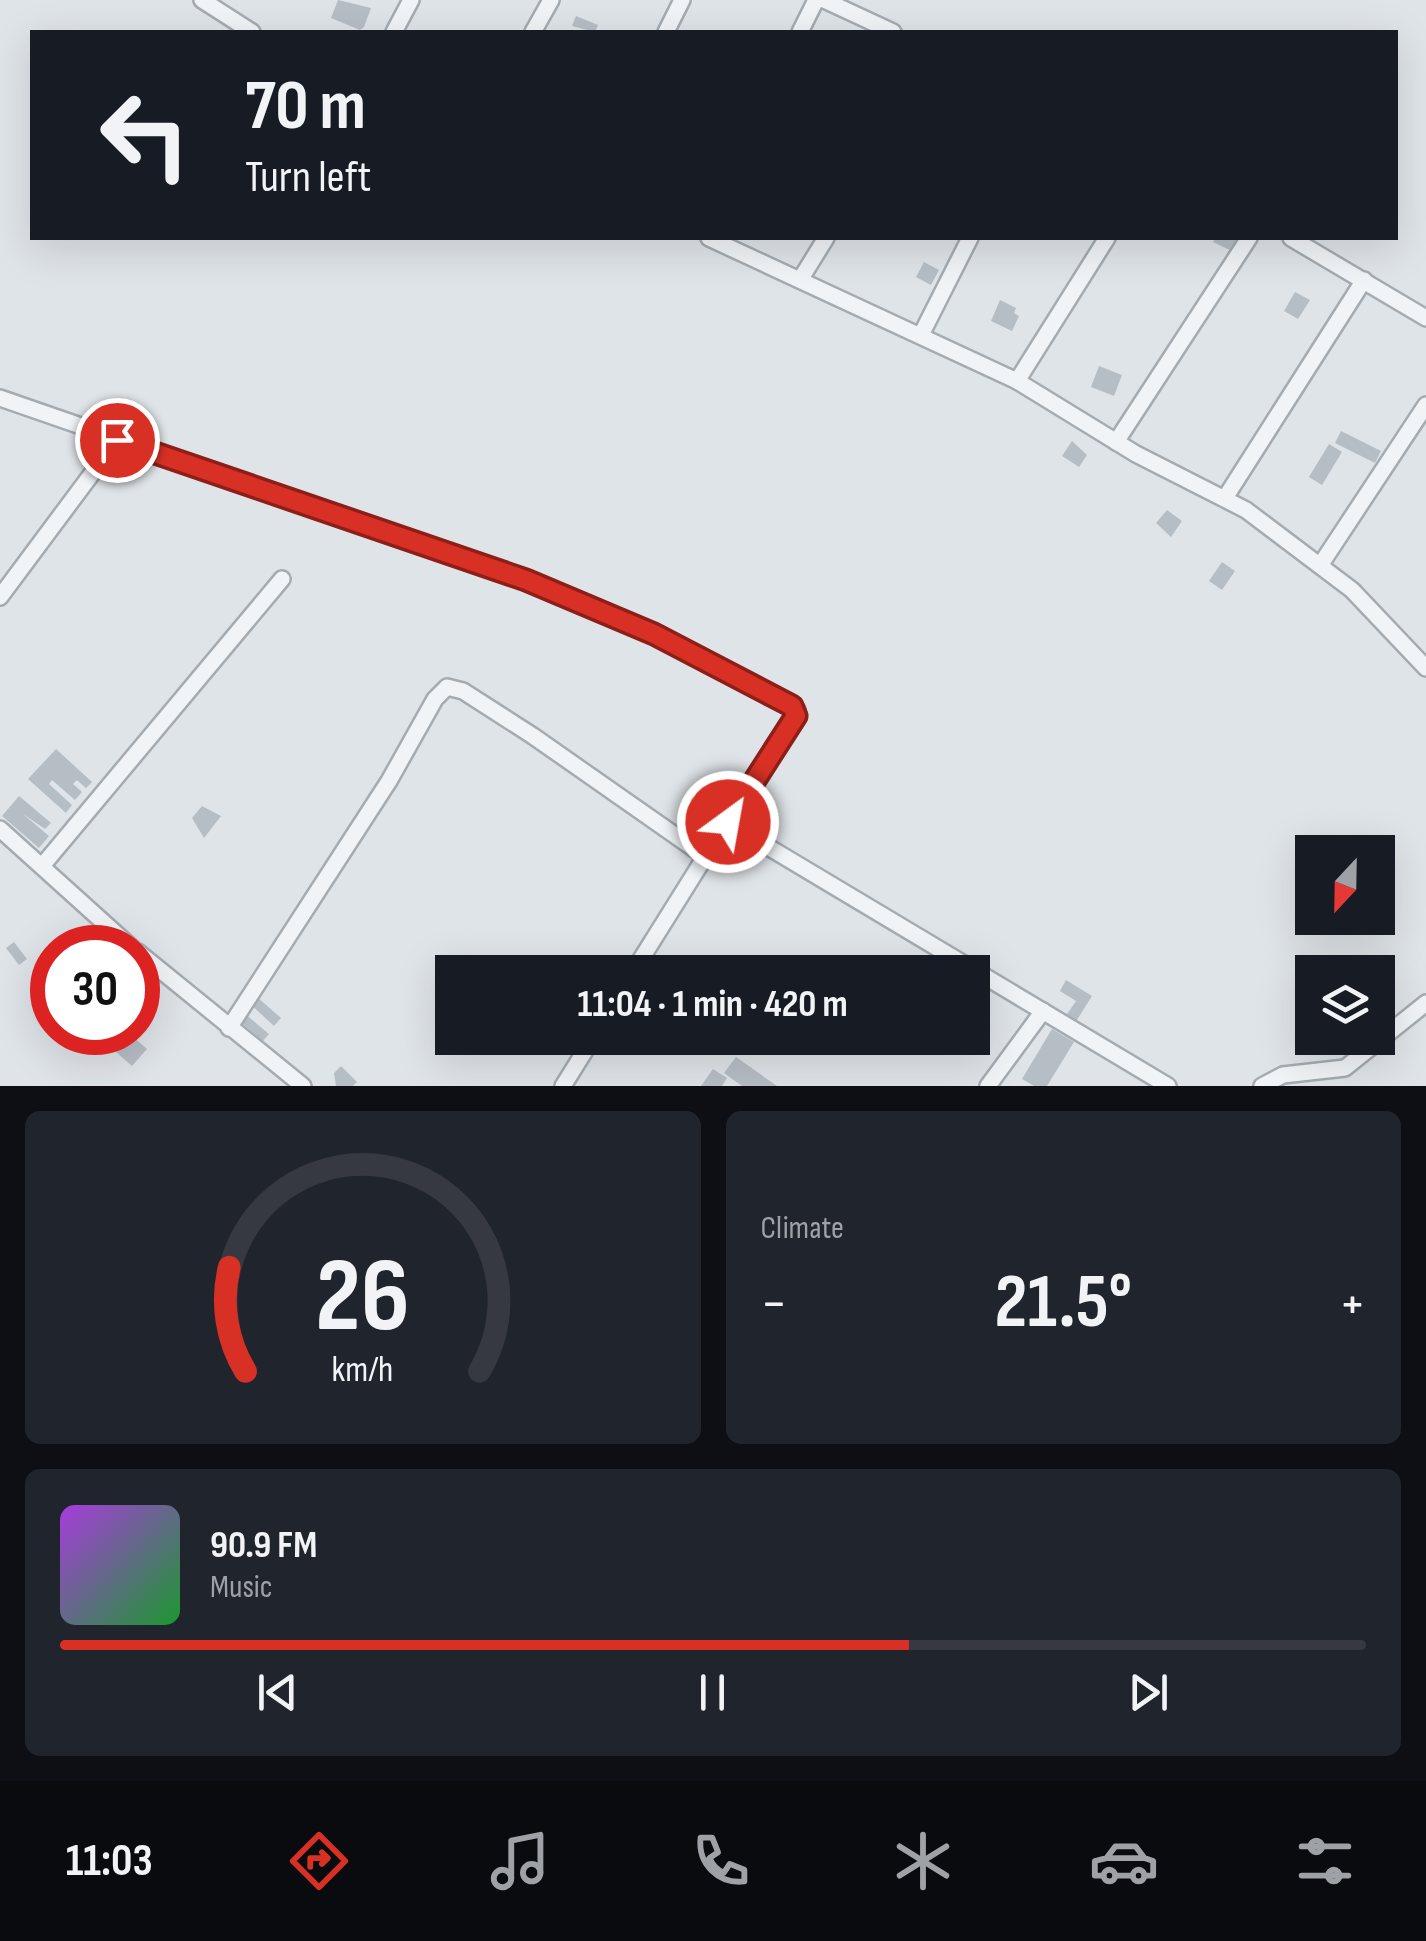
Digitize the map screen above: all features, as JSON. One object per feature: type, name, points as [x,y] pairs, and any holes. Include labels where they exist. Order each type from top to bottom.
[{"type":"street","points":[[202,0],[249,30]]},
{"type":"street","points":[[395,30],[411,0]]},
{"type":"street","points":[[534,30],[551,0]]},
{"type":"street","points":[[667,30],[682,0]]},
{"type":"street","points":[[801,30],[820,0],[888,30]]},
{"type":"street","points":[[714,240],[922,332],[1017,381],[1116,442],[1225,498],[1322,564],[1386,622],[1426,668]]},
{"type":"street","points":[[800,280],[825,240]]},
{"type":"street","points":[[922,332],[969,240]]},
{"type":"street","points":[[1017,381],[1106,240]]},
{"type":"street","points":[[1116,442],[1249,240]]},
{"type":"street","points":[[1294,240],[1426,318]]},
{"type":"street","points":[[1225,498],[1364,280]]},
{"type":"street","points":[[0,398],[526,580],[654,634],[792,706],[796,716],[644,955]]},
{"type":"street","points":[[1322,564],[1426,405]]},
{"type":"street","points":[[0,598],[117,440]]},
{"type":"street","points":[[42,866],[282,579]]},
{"type":"street","points":[[229,1028],[390,781],[434,699],[447,687],[463,692],[533,736],[706,857]]},
{"type":"street","points":[[728,822],[1168,1086]]},
{"type":"street","points":[[0,829],[107,925]]},
{"type":"street","points":[[160,971],[304,1086]]},
{"type":"street","points":[[1262,1086],[1283,1074],[1315,1074],[1345,1068],[1426,1002]]},
{"type":"street","points":[[988,1086],[1042,1011]]},
{"type":"street","points":[[564,1086],[583,1055]]},
{"type":"street","points":[[1315,1074],[1334,1086]]},
{"type":"building","points":[[338,0],[371,8],[364,27],[360,30],[331,18]]},
{"type":"building","points":[[576,16],[598,25],[596,30],[572,26]]},
{"type":"building","points":[[1214,240],[1239,240],[1234,252]]},
{"type":"building","points":[[924,262],[939,270],[931,285],[916,277]]},
{"type":"building","points":[[1295,292],[1310,300],[1298,319],[1284,311]]},
{"type":"building","points":[[1000,300],[1016,308],[1014,313],[1019,316],[1012,331],[991,321]]},
{"type":"building","points":[[1099,366],[1122,375],[1114,396],[1091,387]]},
{"type":"building","points":[[1341,431],[1381,451],[1375,463],[1335,443]]},
{"type":"building","points":[[1072,441],[1087,455],[1079,467],[1062,456]]},
{"type":"building","points":[[1329,444],[1342,452],[1322,485],[1309,477]]},
{"type":"building","points":[[1167,510],[1182,521],[1171,537],[1156,523]]},
{"type":"building","points":[[1222,562],[1235,571],[1222,590],[1209,581]]},
{"type":"building","points":[[56,749],[92,782],[86,788],[77,780],[73,784],[82,792],[75,800],[52,780],[49,784],[72,805],[66,813],[28,779]]},
{"type":"building","points":[[19,796],[51,823],[45,829],[23,814],[49,836],[39,848],[2,816]]},
{"type":"building","points":[[202,806],[221,816],[204,838],[192,818]]},
{"type":"building","points":[[14,942],[27,959],[19,965],[6,948]]},
{"type":"building","points":[[1066,980],[1092,996],[1075,1023],[1065,1017],[1076,1001],[1060,991]]},
{"type":"building","points":[[256,996],[281,1018],[274,1026],[249,1003]]},
{"type":"building","points":[[244,1013],[269,1034],[263,1041],[238,1020]]},
{"type":"building","points":[[1052,1029],[1074,1042],[1047,1086],[1034,1086],[1022,1079]]},
{"type":"building","points":[[119,1055],[142,1055],[132,1066]]},
{"type":"building","points":[[736,1057],[777,1086],[742,1086],[724,1073]]},
{"type":"building","points":[[341,1066],[357,1082],[353,1086],[336,1086],[334,1073]]},
{"type":"building","points":[[713,1069],[727,1078],[722,1086],[701,1086]]},
{"type":"route","points":[[117,440],[526,580],[654,634],[792,706],[797,710],[796,716],[728,822]]}]
